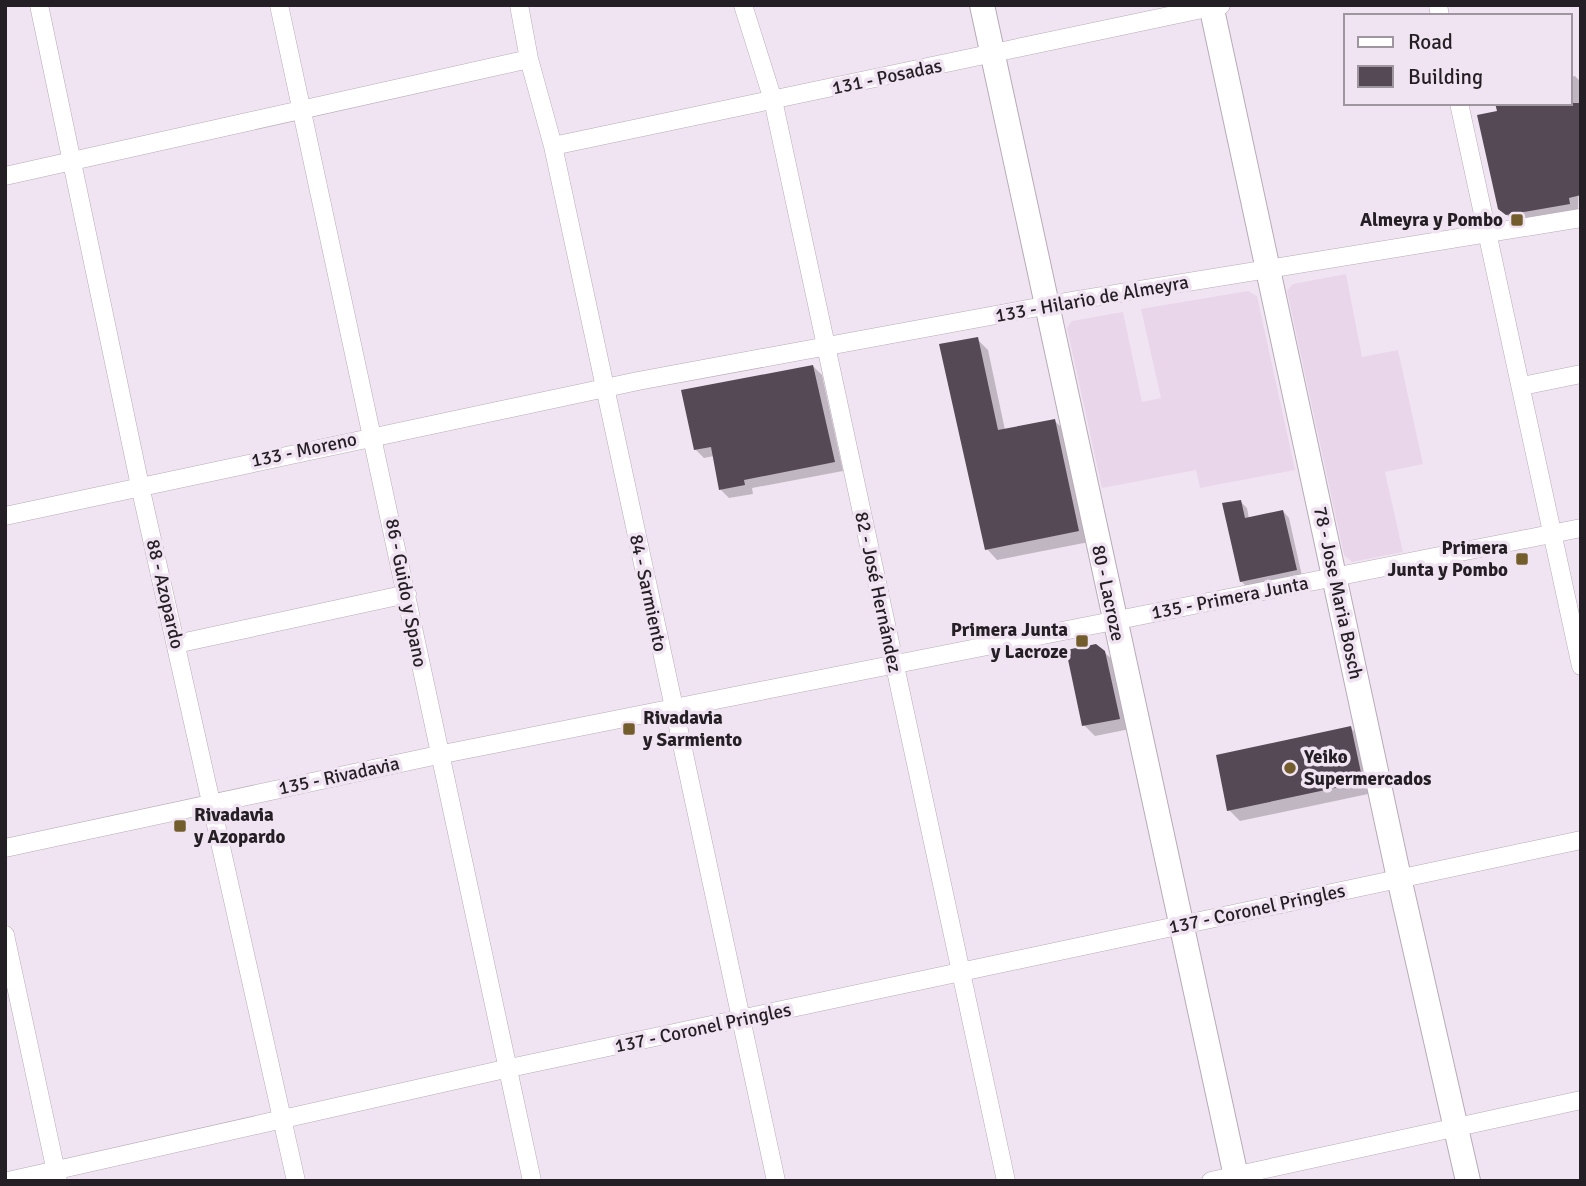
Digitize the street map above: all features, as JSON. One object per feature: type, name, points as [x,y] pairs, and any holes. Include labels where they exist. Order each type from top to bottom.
[{"type":"street","name":"88 - Azopardo","points":[[39,5],[140,486],[296,1181]]},
{"type":"street","name":"86 - Guido y Spano","points":[[279,5],[374,435],[438,755],[531,1181]]},
{"type":"street","name":"84 - Sarmiento","points":[[519,5],[529,59],[553,146],[739,1021],[776,1181]]},
{"type":"street","name":"82 - José Hernández","points":[[743,5],[773,100],[1006,1181]]},
{"type":"street","name":"80 - Lacroze","points":[[982,5],[1237,1178]]},
{"type":"street","name":"131 - Posadas","points":[[553,146],[994,55],[1214,6]]},
{"type":"street","name":"78 - Jose Maria Bosch","points":[[1214,6],[1334,578],[1468,1181]]},
{"type":"street","points":[[5,176],[529,59]]},
{"type":"street","points":[[1460,105],[1581,666]]},
{"type":"street","name":"133 - Hilario de Almeyra","points":[[604,387],[1047,306],[1581,218]]},
{"type":"street","points":[[1522,386],[1581,373]]},
{"type":"street","name":"133 - Moreno","points":[[5,516],[604,387]]},
{"type":"street","name":"135 - Primera Junta","points":[[673,710],[1581,528]]},
{"type":"street","points":[[176,644],[407,594]]},
{"type":"street","name":"135 - Rivadavia","points":[[5,848],[438,755],[673,710]]},
{"type":"street","name":"137 - Coronel Pringles","points":[[8,1181],[57,1175],[282,1119],[505,1069],[1581,840]]},
{"type":"street","points":[[5,935],[57,1175]]},
{"type":"street","points":[[1211,1181],[1237,1178],[1581,1100]]},
{"type":"shaded area","points":[[1346,274],[1362,357],[1398,350],[1423,464],[1385,472],[1403,552],[1352,562],[1344,555],[1287,291],[1293,284]]},
{"type":"shaded area","points":[[1248,291],[1257,296],[1295,470],[1200,488],[1196,470],[1102,488],[1067,328],[1072,321],[1123,312],[1142,402],[1161,398],[1141,309]]},
{"type":"building","points":[[1581,103],[1581,195],[1569,198],[1570,204],[1506,215],[1498,209],[1477,115],[1497,111],[1496,105]]},
{"type":"building","points":[[978,337],[998,430],[1055,419],[1079,531],[985,550],[939,344]]},
{"type":"building","points":[[813,365],[835,462],[744,480],[745,485],[719,490],[711,447],[694,450],[681,390]]},
{"type":"building","points":[[1241,500],[1245,518],[1283,510],[1297,570],[1240,582],[1222,503]]},
{"type":"building","points":[[1096,644],[1105,651],[1120,719],[1082,726],[1066,650]]},
{"type":"building","name":"Yeiko Supermercados","points":[[1351,726],[1363,782],[1227,811],[1216,755]]},
{"type":"place","name":"Almeyra y Pombo","points":[[1517,220]]},
{"type":"place","name":"Primera Junta y Pombo","points":[[1522,559]]},
{"type":"place","name":"Primera Junta y Lacroze","points":[[1082,641]]},
{"type":"place","name":"Rivadavia y Sarmiento","points":[[629,729]]},
{"type":"place","name":"Yeiko Supermercados","points":[[1290,768]]},
{"type":"place","name":"Rivadavia y Azopardo","points":[[180,826]]}]
